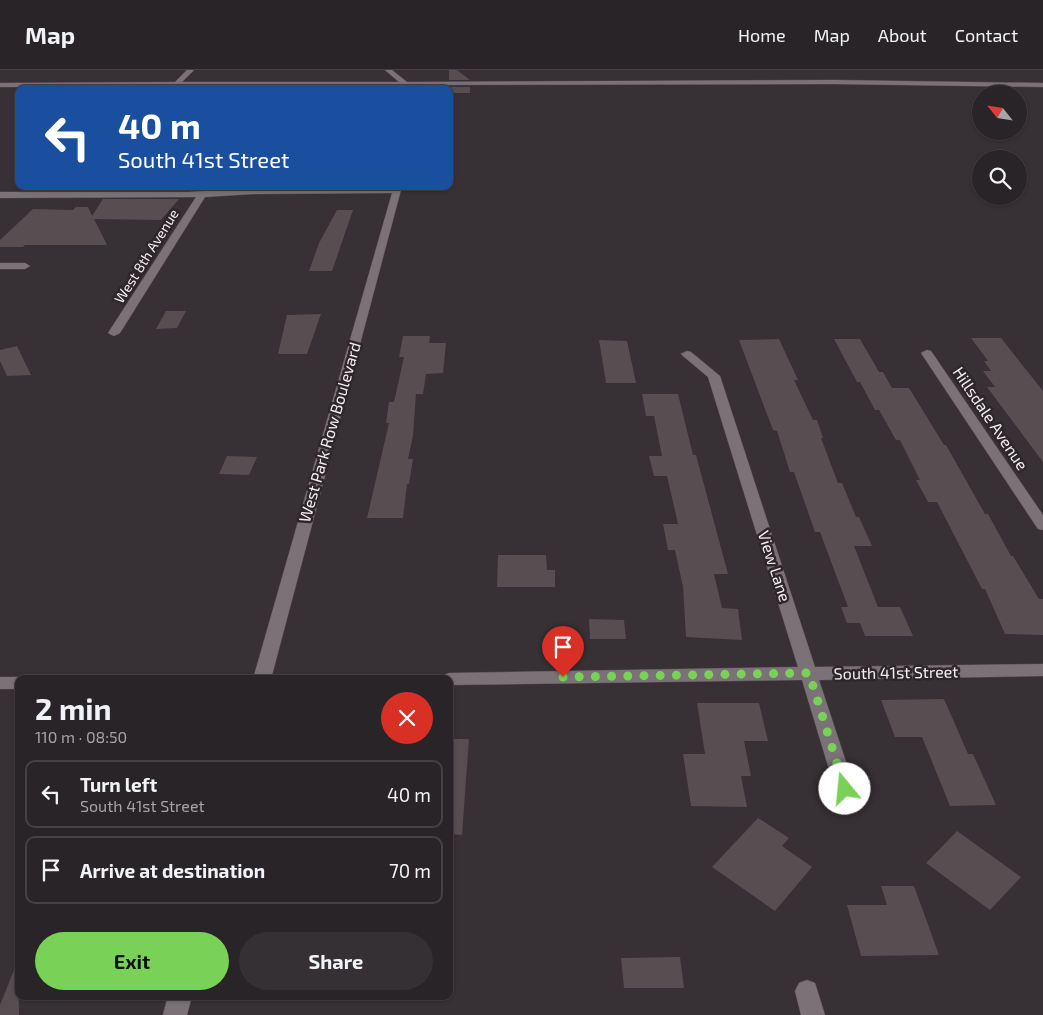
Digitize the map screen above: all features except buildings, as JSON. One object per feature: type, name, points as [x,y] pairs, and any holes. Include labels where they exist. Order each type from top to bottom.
[{"type":"street","points":[[176,84],[191,70]]},
{"type":"street","points":[[388,70],[407,85]]},
{"type":"street","points":[[330,84],[334,77]]},
{"type":"street","points":[[453,86],[824,82],[1043,84]]},
{"type":"street","points":[[0,85],[357,85]]},
{"type":"street","points":[[0,195],[202,194],[301,190]]},
{"type":"street","name":"West Park Row Boulevard","points":[[263,675],[396,190]]},
{"type":"street","name":"West 8th Avenue","points":[[114,332],[202,194]]},
{"type":"street","points":[[0,266],[25,266]]},
{"type":"street","name":"Hillsdale Avenue","points":[[927,353],[1043,526]]},
{"type":"street","name":"View Lane","points":[[687,354],[714,376],[845,789]]},
{"type":"street","name":"South 41st Street","points":[[453,679],[1043,670]]},
{"type":"street","points":[[0,683],[15,683]]},
{"type":"street","points":[[807,991],[813,1015]]},
{"type":"street","points":[[175,1015],[179,1000]]},
{"type":"route","points":[[563,677],[809,673],[845,789]]}]
